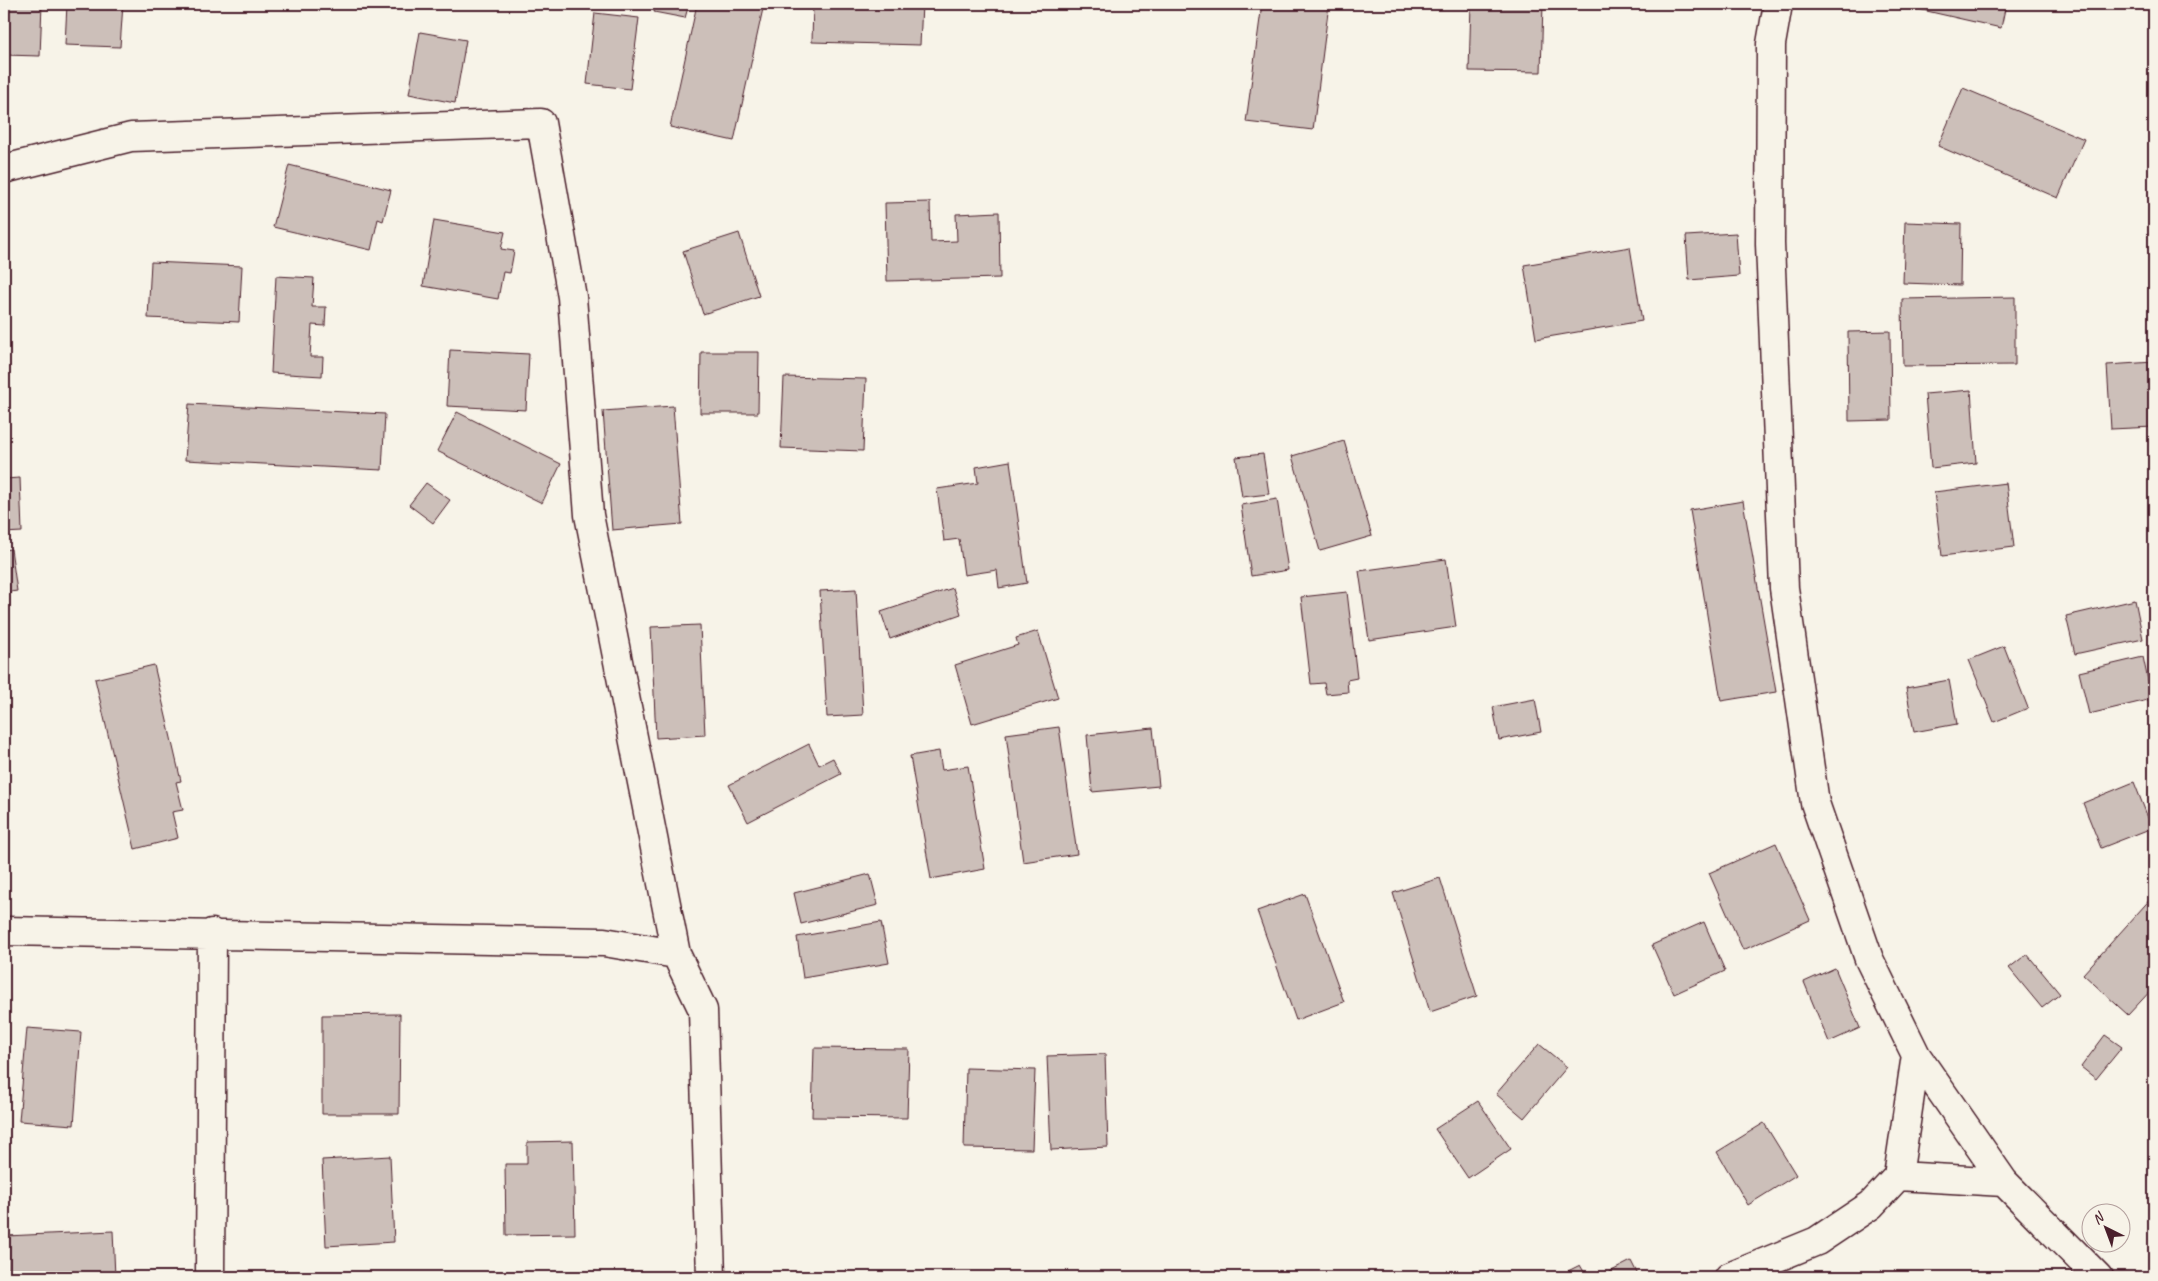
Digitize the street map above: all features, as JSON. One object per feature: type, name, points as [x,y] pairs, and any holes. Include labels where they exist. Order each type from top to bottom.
[{"type":"street","points":[[1778,4],[1771,44],[1770,244],[1784,588],[1815,803],[1869,959],[1916,1054],[2004,1182],[2098,1277]]},
{"type":"street","points":[[4,169],[131,137],[541,124],[572,297],[589,515],[676,954],[703,1010],[711,1277]]},
{"type":"street","points":[[4,930],[604,942],[676,954]]},
{"type":"street","points":[[210,1277],[212,933]]},
{"type":"street","points":[[1729,1277],[1817,1241],[1871,1206],[1898,1176],[1916,1054]]},
{"type":"street","points":[[1898,1176],[2004,1182]]},
{"type":"building","points":[[4,4],[42,4],[40,56],[4,55]]},
{"type":"building","points":[[67,4],[123,4],[120,47],[65,45]]},
{"type":"building","points":[[656,4],[689,4],[685,18],[654,12]]},
{"type":"building","points":[[697,4],[764,4],[734,141],[670,127]]},
{"type":"building","points":[[813,4],[922,4],[920,45],[812,42]]},
{"type":"building","points":[[1262,4],[1329,4],[1313,130],[1246,122]]},
{"type":"building","points":[[1471,4],[1543,4],[1541,72],[1469,71]]},
{"type":"building","points":[[1920,4],[2006,4],[2001,28],[1918,9]]},
{"type":"building","points":[[595,13],[639,18],[630,89],[587,84]]},
{"type":"building","points":[[420,32],[466,40],[455,103],[409,94]]},
{"type":"building","points":[[1963,88],[2084,139],[2058,198],[1938,146]]},
{"type":"building","points":[[289,165],[391,190],[383,221],[378,219],[371,250],[273,227]]},
{"type":"building","points":[[930,202],[931,242],[957,241],[956,214],[999,212],[1000,278],[887,281],[885,203]]},
{"type":"building","points":[[434,220],[505,232],[501,249],[514,251],[510,273],[503,272],[498,299],[423,286]]},
{"type":"building","points":[[1905,222],[1961,224],[1960,285],[1903,283]]},
{"type":"building","points":[[739,233],[759,296],[703,314],[683,251]]},
{"type":"building","points":[[1736,233],[1739,276],[1689,280],[1686,236]]},
{"type":"building","points":[[1630,247],[1642,321],[1536,339],[1524,265]]},
{"type":"building","points":[[151,262],[242,266],[239,322],[148,318]]},
{"type":"building","points":[[276,276],[314,278],[312,307],[326,307],[325,326],[312,325],[310,357],[323,357],[322,376],[271,373]]},
{"type":"building","points":[[2015,297],[2015,365],[1903,366],[1902,299]]},
{"type":"building","points":[[1890,331],[1891,420],[1849,421],[1848,332]]},
{"type":"building","points":[[450,350],[529,354],[526,410],[447,406]]},
{"type":"building","points":[[701,352],[759,352],[758,413],[700,413]]},
{"type":"building","points":[[2154,362],[2154,427],[2111,429],[2107,365]]},
{"type":"building","points":[[784,377],[866,379],[863,451],[781,448]]},
{"type":"building","points":[[1971,390],[1976,463],[1931,468],[1925,394]]},
{"type":"building","points":[[189,404],[385,414],[382,470],[185,460]]},
{"type":"building","points":[[673,406],[682,524],[612,530],[603,411]]},
{"type":"building","points":[[457,412],[561,464],[542,503],[437,451]]},
{"type":"building","points":[[1344,441],[1372,536],[1320,551],[1292,456]]},
{"type":"building","points":[[1263,454],[1269,494],[1242,497],[1236,457]]},
{"type":"building","points":[[1010,461],[1027,583],[999,588],[997,570],[964,575],[959,539],[944,541],[937,489],[978,483],[976,467]]},
{"type":"building","points":[[20,478],[22,532],[4,533],[4,479]]},
{"type":"building","points":[[426,483],[450,500],[433,523],[409,505]]},
{"type":"building","points":[[2006,483],[2014,547],[1942,556],[1934,492]]},
{"type":"building","points":[[1277,499],[1288,570],[1251,576],[1241,505]]},
{"type":"building","points":[[1743,501],[1776,692],[1721,701],[1690,510]]},
{"type":"building","points":[[11,549],[17,591],[4,593],[4,550]]},
{"type":"building","points":[[1446,559],[1456,627],[1369,640],[1359,571]]},
{"type":"building","points":[[953,588],[961,614],[890,639],[881,612]]},
{"type":"building","points":[[856,589],[863,715],[827,717],[820,591]]},
{"type":"building","points":[[1347,592],[1357,678],[1347,680],[1348,692],[1326,694],[1324,683],[1311,684],[1301,597]]},
{"type":"building","points":[[2135,600],[2143,639],[2075,654],[2066,616]]},
{"type":"building","points":[[700,625],[705,735],[656,738],[651,627]]},
{"type":"building","points":[[1038,631],[1058,698],[972,724],[955,665],[1018,645],[1016,638]]},
{"type":"building","points":[[2004,646],[2028,708],[1994,722],[1969,660]]},
{"type":"building","points":[[2143,657],[2152,699],[2089,714],[2079,672]]},
{"type":"building","points":[[154,665],[181,781],[176,782],[183,810],[172,812],[178,838],[135,849],[95,679]]},
{"type":"building","points":[[1949,680],[1957,724],[1914,732],[1906,688]]},
{"type":"building","points":[[1535,699],[1541,732],[1499,740],[1493,707]]},
{"type":"building","points":[[1059,727],[1077,854],[1023,862],[1006,734]]},
{"type":"building","points":[[1153,728],[1159,786],[1092,792],[1087,735]]},
{"type":"building","points":[[809,744],[819,765],[833,758],[841,774],[748,822],[729,785]]},
{"type":"building","points":[[939,751],[942,770],[968,766],[985,869],[931,879],[910,756]]},
{"type":"building","points":[[2134,782],[2152,828],[2101,848],[2083,803]]},
{"type":"building","points":[[1776,843],[1810,920],[1743,950],[1709,873]]},
{"type":"building","points":[[870,874],[878,905],[801,924],[794,893]]},
{"type":"building","points":[[1440,878],[1477,996],[1430,1012],[1393,893]]},
{"type":"building","points":[[1305,894],[1344,1002],[1296,1020],[1257,911]]},
{"type":"building","points":[[2154,895],[2154,987],[2128,1015],[2083,974]]},
{"type":"building","points":[[881,922],[889,963],[803,978],[797,937]]},
{"type":"building","points":[[1704,922],[1725,971],[1674,994],[1652,945]]},
{"type":"building","points":[[2027,954],[2060,994],[2042,1008],[2009,968]]},
{"type":"building","points":[[1835,968],[1860,1028],[1829,1042],[1804,982]]},
{"type":"building","points":[[400,1014],[399,1114],[322,1114],[322,1015]]},
{"type":"building","points":[[27,1028],[81,1032],[74,1125],[19,1121]]},
{"type":"building","points":[[2105,1035],[2122,1047],[2096,1079],[2081,1067]]},
{"type":"building","points":[[1539,1044],[1567,1067],[1524,1118],[1496,1094]]},
{"type":"building","points":[[814,1048],[909,1049],[907,1118],[812,1117]]},
{"type":"building","points":[[1105,1054],[1108,1147],[1051,1150],[1047,1056]]},
{"type":"building","points":[[966,1068],[1035,1070],[1032,1149],[964,1148]]},
{"type":"building","points":[[1478,1101],[1511,1149],[1468,1178],[1435,1129]]},
{"type":"building","points":[[1764,1123],[1796,1175],[1748,1205],[1717,1152]]},
{"type":"building","points":[[573,1141],[575,1234],[506,1235],[505,1164],[527,1164],[527,1142]]},
{"type":"building","points":[[390,1156],[394,1242],[326,1246],[322,1160]]},
{"type":"building","points":[[113,1231],[115,1277],[7,1277],[6,1236]]},
{"type":"building","points":[[1631,1261],[1639,1277],[1600,1277]]},
{"type":"building","points":[[1580,1265],[1587,1277],[1558,1277],[1558,1276]]}]
